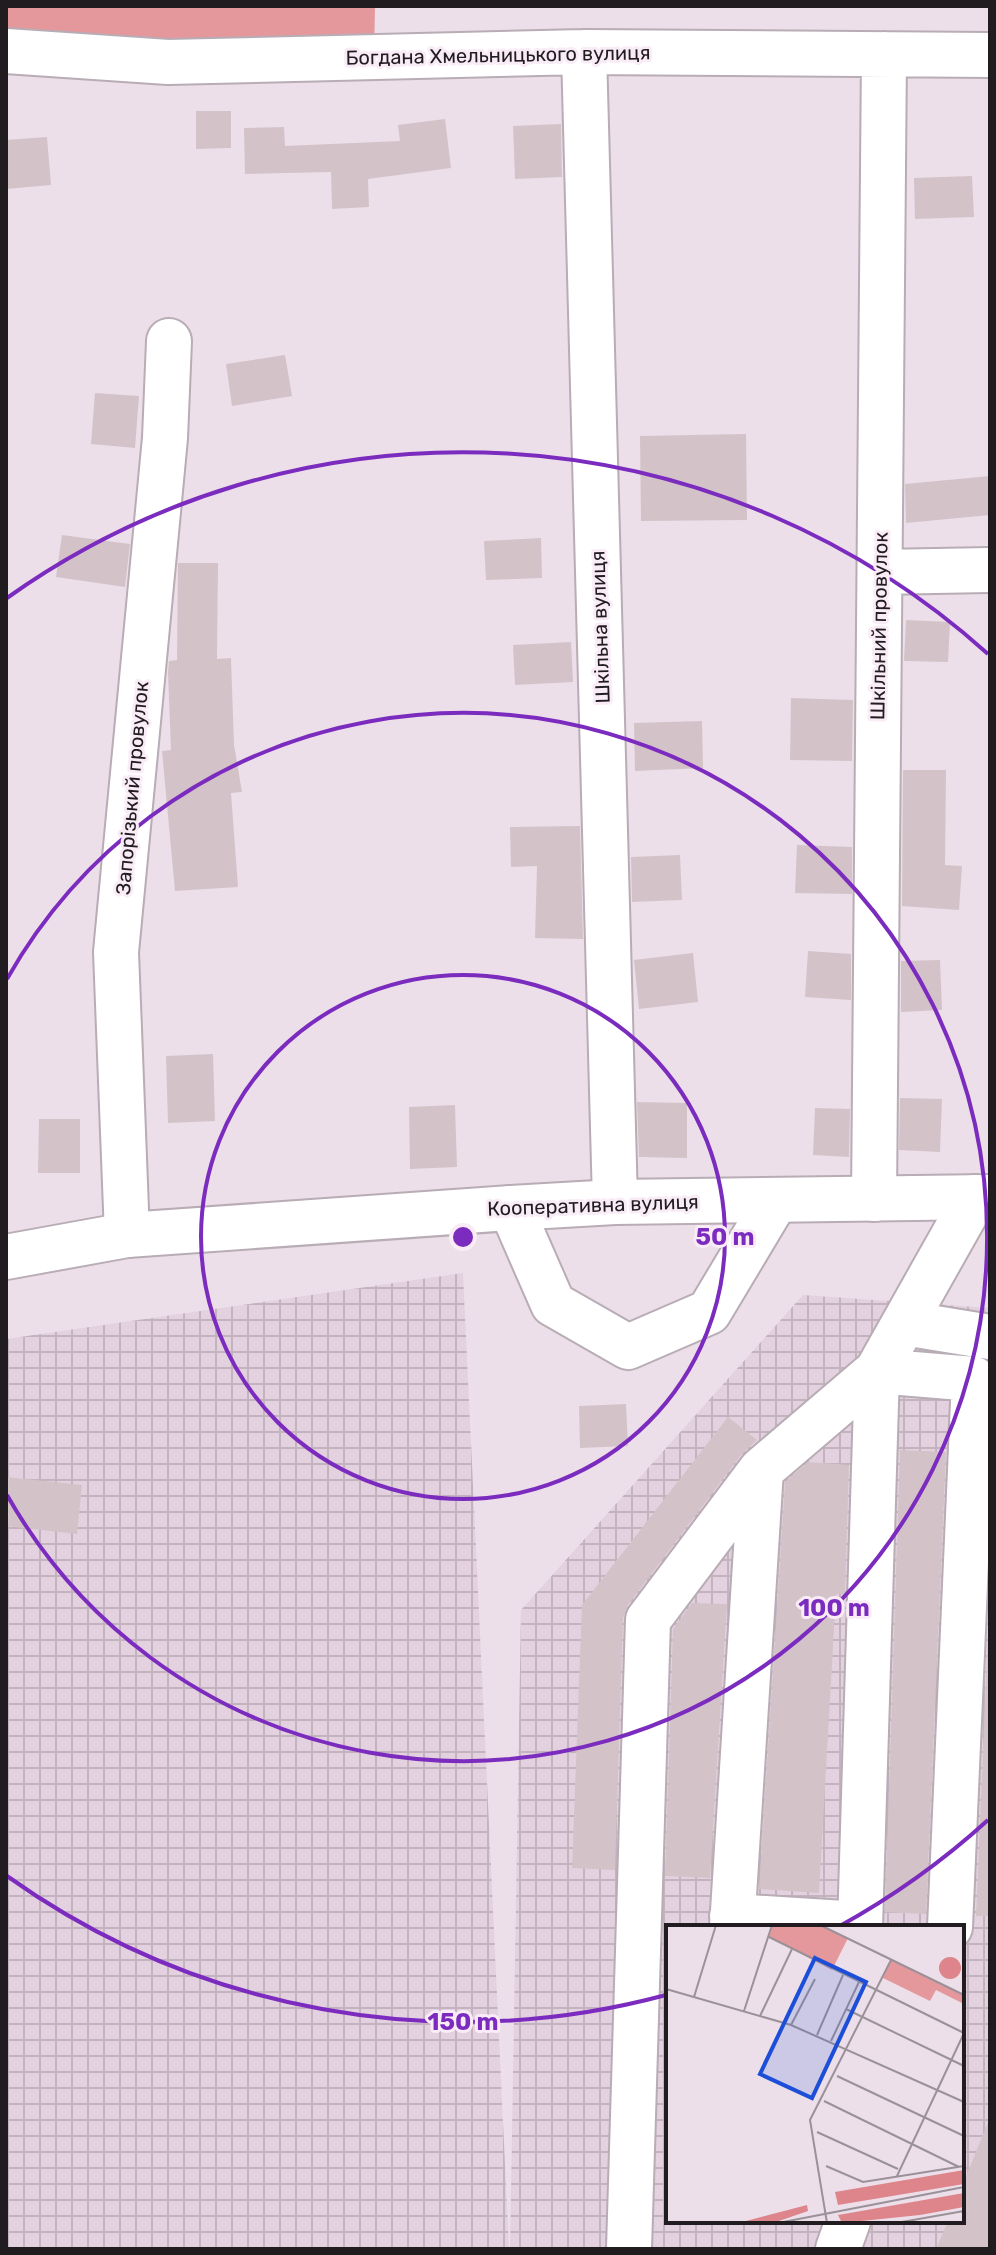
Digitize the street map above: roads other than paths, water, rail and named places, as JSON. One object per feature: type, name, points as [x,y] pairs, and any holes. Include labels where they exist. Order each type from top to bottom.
[{"type":"street","name":"Богдана Хмельницького вулиця","points":[[6,51],[168,62],[584,52],[990,55]]},
{"type":"street","name":"Шкільна вулиця","points":[[584,52],[615,1202]]},
{"type":"street","name":"Шкільний провулок","points":[[874,1199],[884,54]]},
{"type":"street","name":"Запорізький провулок","points":[[127,1235],[116,952],[165,438],[169,341]]},
{"type":"street","points":[[880,572],[990,570]]},
{"type":"street","name":"Кооперативна вулиця","points":[[6,1257],[127,1235],[511,1208],[615,1202],[982,1197]]},
{"type":"street","points":[[629,2249],[652,1989],[648,1620],[761,1470],[877,1371],[982,1197]]},
{"type":"street","points":[[511,1208],[553,1304],[628,1347],[709,1312],[776,1200]]},
{"type":"street","points":[[904,1323],[990,1337]]},
{"type":"street","points":[[761,1470],[732,1921],[860,1925],[877,1371]]},
{"type":"street","points":[[877,1371],[974,1379],[950,1925]]},
{"type":"street","points":[[838,2249],[847,2223]]}]
